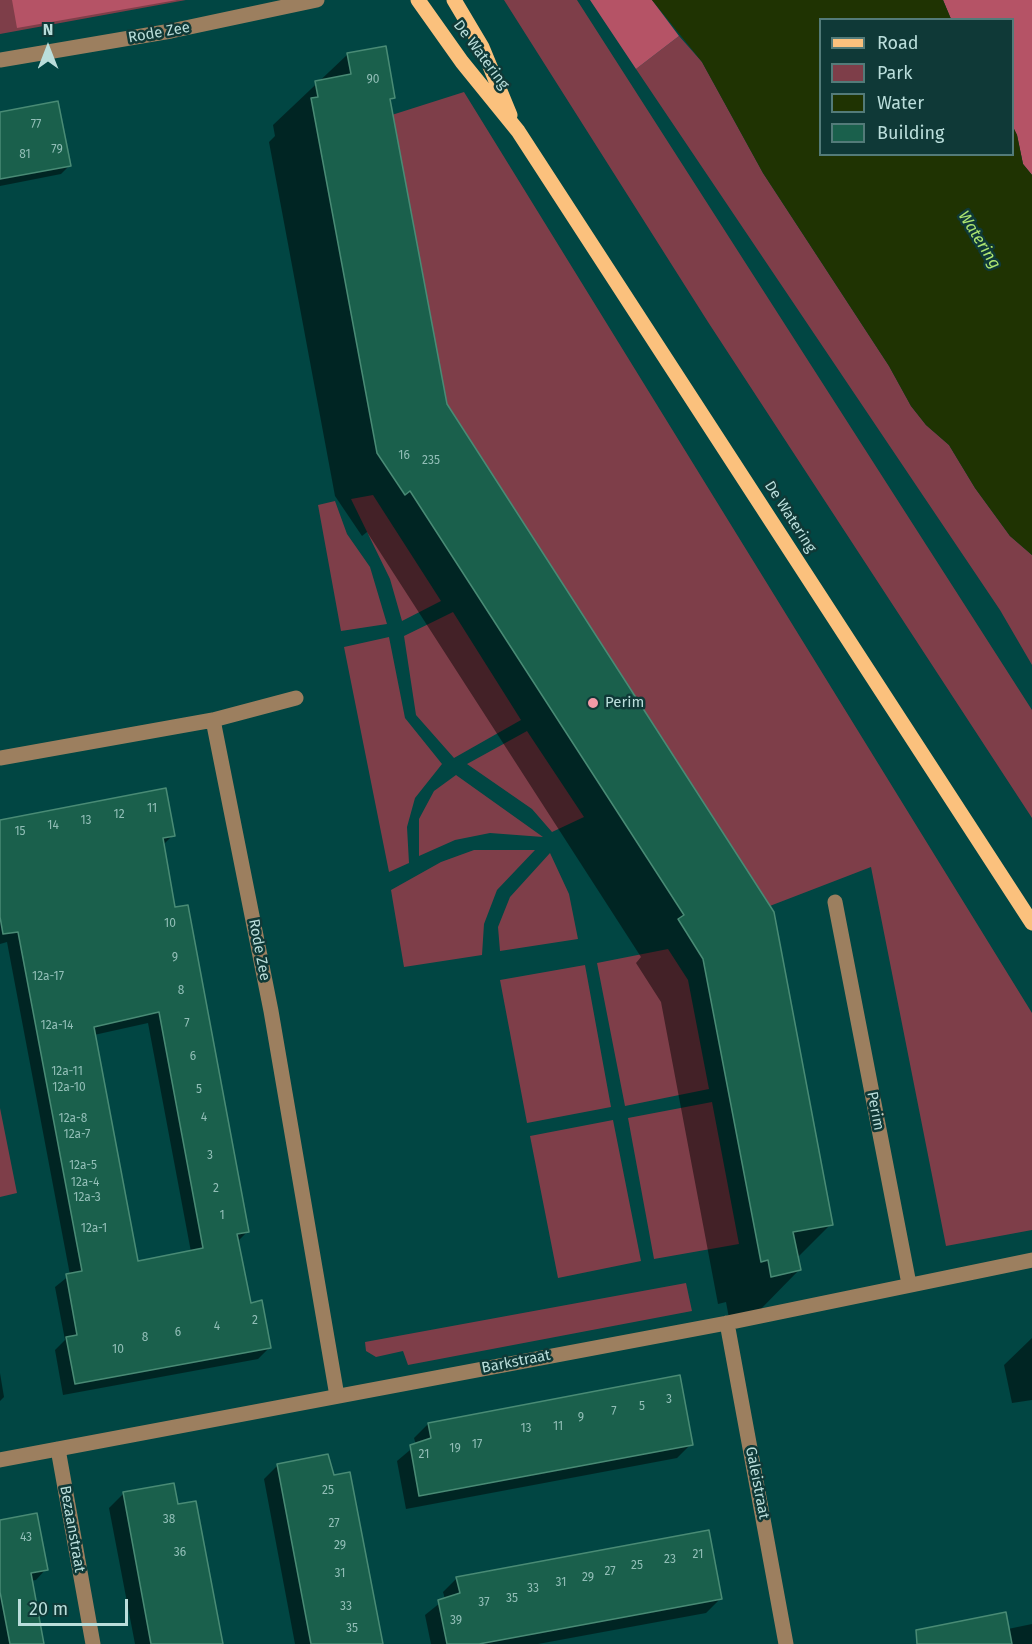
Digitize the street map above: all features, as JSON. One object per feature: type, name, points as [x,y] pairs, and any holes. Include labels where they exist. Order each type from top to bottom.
[{"type":"main road","name":"De Watering","points":[[418,0],[462,62],[518,131],[1032,923]]},
{"type":"main road","name":"De Watering","points":[[454,0],[482,47],[518,131]]},
{"type":"street","name":"Rode Zee","points":[[0,60],[171,32],[317,0]]},
{"type":"street","points":[[0,758],[213,720],[296,698]]},
{"type":"street","name":"Rode Zee","points":[[213,720],[271,1011],[337,1395]]},
{"type":"street","name":"Perim","points":[[835,902],[909,1284]]},
{"type":"street","name":"Barkstraat","points":[[0,1460],[727,1323],[1032,1260]]},
{"type":"street","name":"Galeistraat","points":[[727,1323],[786,1644]]},
{"type":"street","name":"Bezaanstraat","points":[[58,1449],[93,1644]]},
{"type":"green space","points":[[0,0],[186,0],[0,34]]},
{"type":"green space","points":[[504,0],[577,0],[1032,710],[1032,818],[708,322]]},
{"type":"green space","points":[[679,36],[702,62],[763,173],[889,366],[911,406],[926,425],[949,445],[975,488],[1010,536],[1032,555],[1032,665],[1000,610],[636,69]]},
{"type":"green space","points":[[464,92],[1032,1013],[1032,1230],[946,1246],[871,867],[762,909],[429,393],[376,120]]},
{"type":"green space","points":[[373,495],[441,601],[402,621],[390,579],[351,499]]},
{"type":"green space","points":[[335,501],[347,534],[370,567],[387,624],[341,631],[318,505]]},
{"type":"green space","points":[[453,612],[521,720],[454,758],[416,715],[404,636]]},
{"type":"green space","points":[[389,637],[405,718],[442,764],[415,798],[407,827],[409,863],[389,872],[344,647]]},
{"type":"green space","points":[[527,731],[584,817],[552,832],[532,809],[467,764]]},
{"type":"green space","points":[[456,775],[543,837],[490,833],[455,840],[419,856],[419,819],[434,791]]},
{"type":"green space","points":[[474,850],[535,850],[497,890],[484,924],[482,955],[404,967],[391,890],[441,862]]},
{"type":"green space","points":[[550,853],[569,894],[578,939],[500,951],[498,927],[510,897]]},
{"type":"green space","points":[[668,949],[688,980],[709,1089],[625,1106],[597,963]]},
{"type":"green space","points":[[585,965],[611,1107],[527,1123],[500,980]]},
{"type":"green space","points":[[712,1102],[739,1244],[654,1259],[628,1118]]},
{"type":"green space","points":[[0,1108],[17,1193],[0,1197]]},
{"type":"green space","points":[[613,1120],[641,1261],[558,1278],[530,1136]]},
{"type":"green space","points":[[686,1283],[692,1311],[408,1365],[403,1351],[376,1357],[366,1351],[365,1342]]},
{"type":"shaded area","points":[[12,0],[177,0],[17,28]]},
{"type":"shaded area","points":[[590,0],[652,0],[679,36],[636,69]]},
{"type":"shaded area","points":[[943,0],[1032,0],[1032,175],[1023,164],[1014,129],[1014,18],[951,18]]},
{"type":"water","name":"Watering","points":[[652,0],[943,0],[951,18],[819,18],[819,156],[1014,156],[1014,129],[1023,164],[1032,175],[1032,555],[1010,536],[975,488],[949,445],[926,425],[911,406],[889,366],[763,173],[702,62]]},
{"type":"building","name":"Perim","points":[[386,46],[395,98],[390,99],[447,404],[774,912],[833,1225],[793,1232],[801,1270],[771,1277],[768,1260],[761,1262],[703,959],[678,919],[684,915],[410,491],[405,495],[377,453],[311,98],[318,97],[315,81],[351,74],[347,53]]},
{"type":"building","points":[[58,101],[71,166],[0,179],[0,112]]},
{"type":"building","points":[[166,788],[175,836],[163,838],[175,907],[188,905],[249,1232],[237,1234],[251,1303],[262,1300],[271,1348],[75,1384],[66,1337],[77,1335],[66,1274],[82,1271],[18,932],[3,934],[0,917],[0,820]],"holes":[[[159,1012],[203,1248],[138,1261],[94,1027]]]},
{"type":"building","points":[[680,1375],[693,1445],[419,1496],[410,1445],[431,1438],[428,1423]]},
{"type":"building","points":[[328,1454],[334,1475],[350,1472],[383,1644],[311,1644],[277,1464]]},
{"type":"building","points":[[174,1483],[178,1504],[196,1501],[223,1644],[151,1644],[123,1492]]},
{"type":"building","points":[[37,1513],[48,1570],[31,1573],[44,1644],[10,1644],[0,1592],[0,1520]]},
{"type":"building","points":[[709,1530],[722,1599],[479,1644],[447,1644],[438,1600],[460,1593],[456,1577]]},
{"type":"building","points":[[1006,1612],[1012,1644],[917,1644],[916,1630]]},
{"type":"place","name":"Perim","points":[[593,703]]}]
